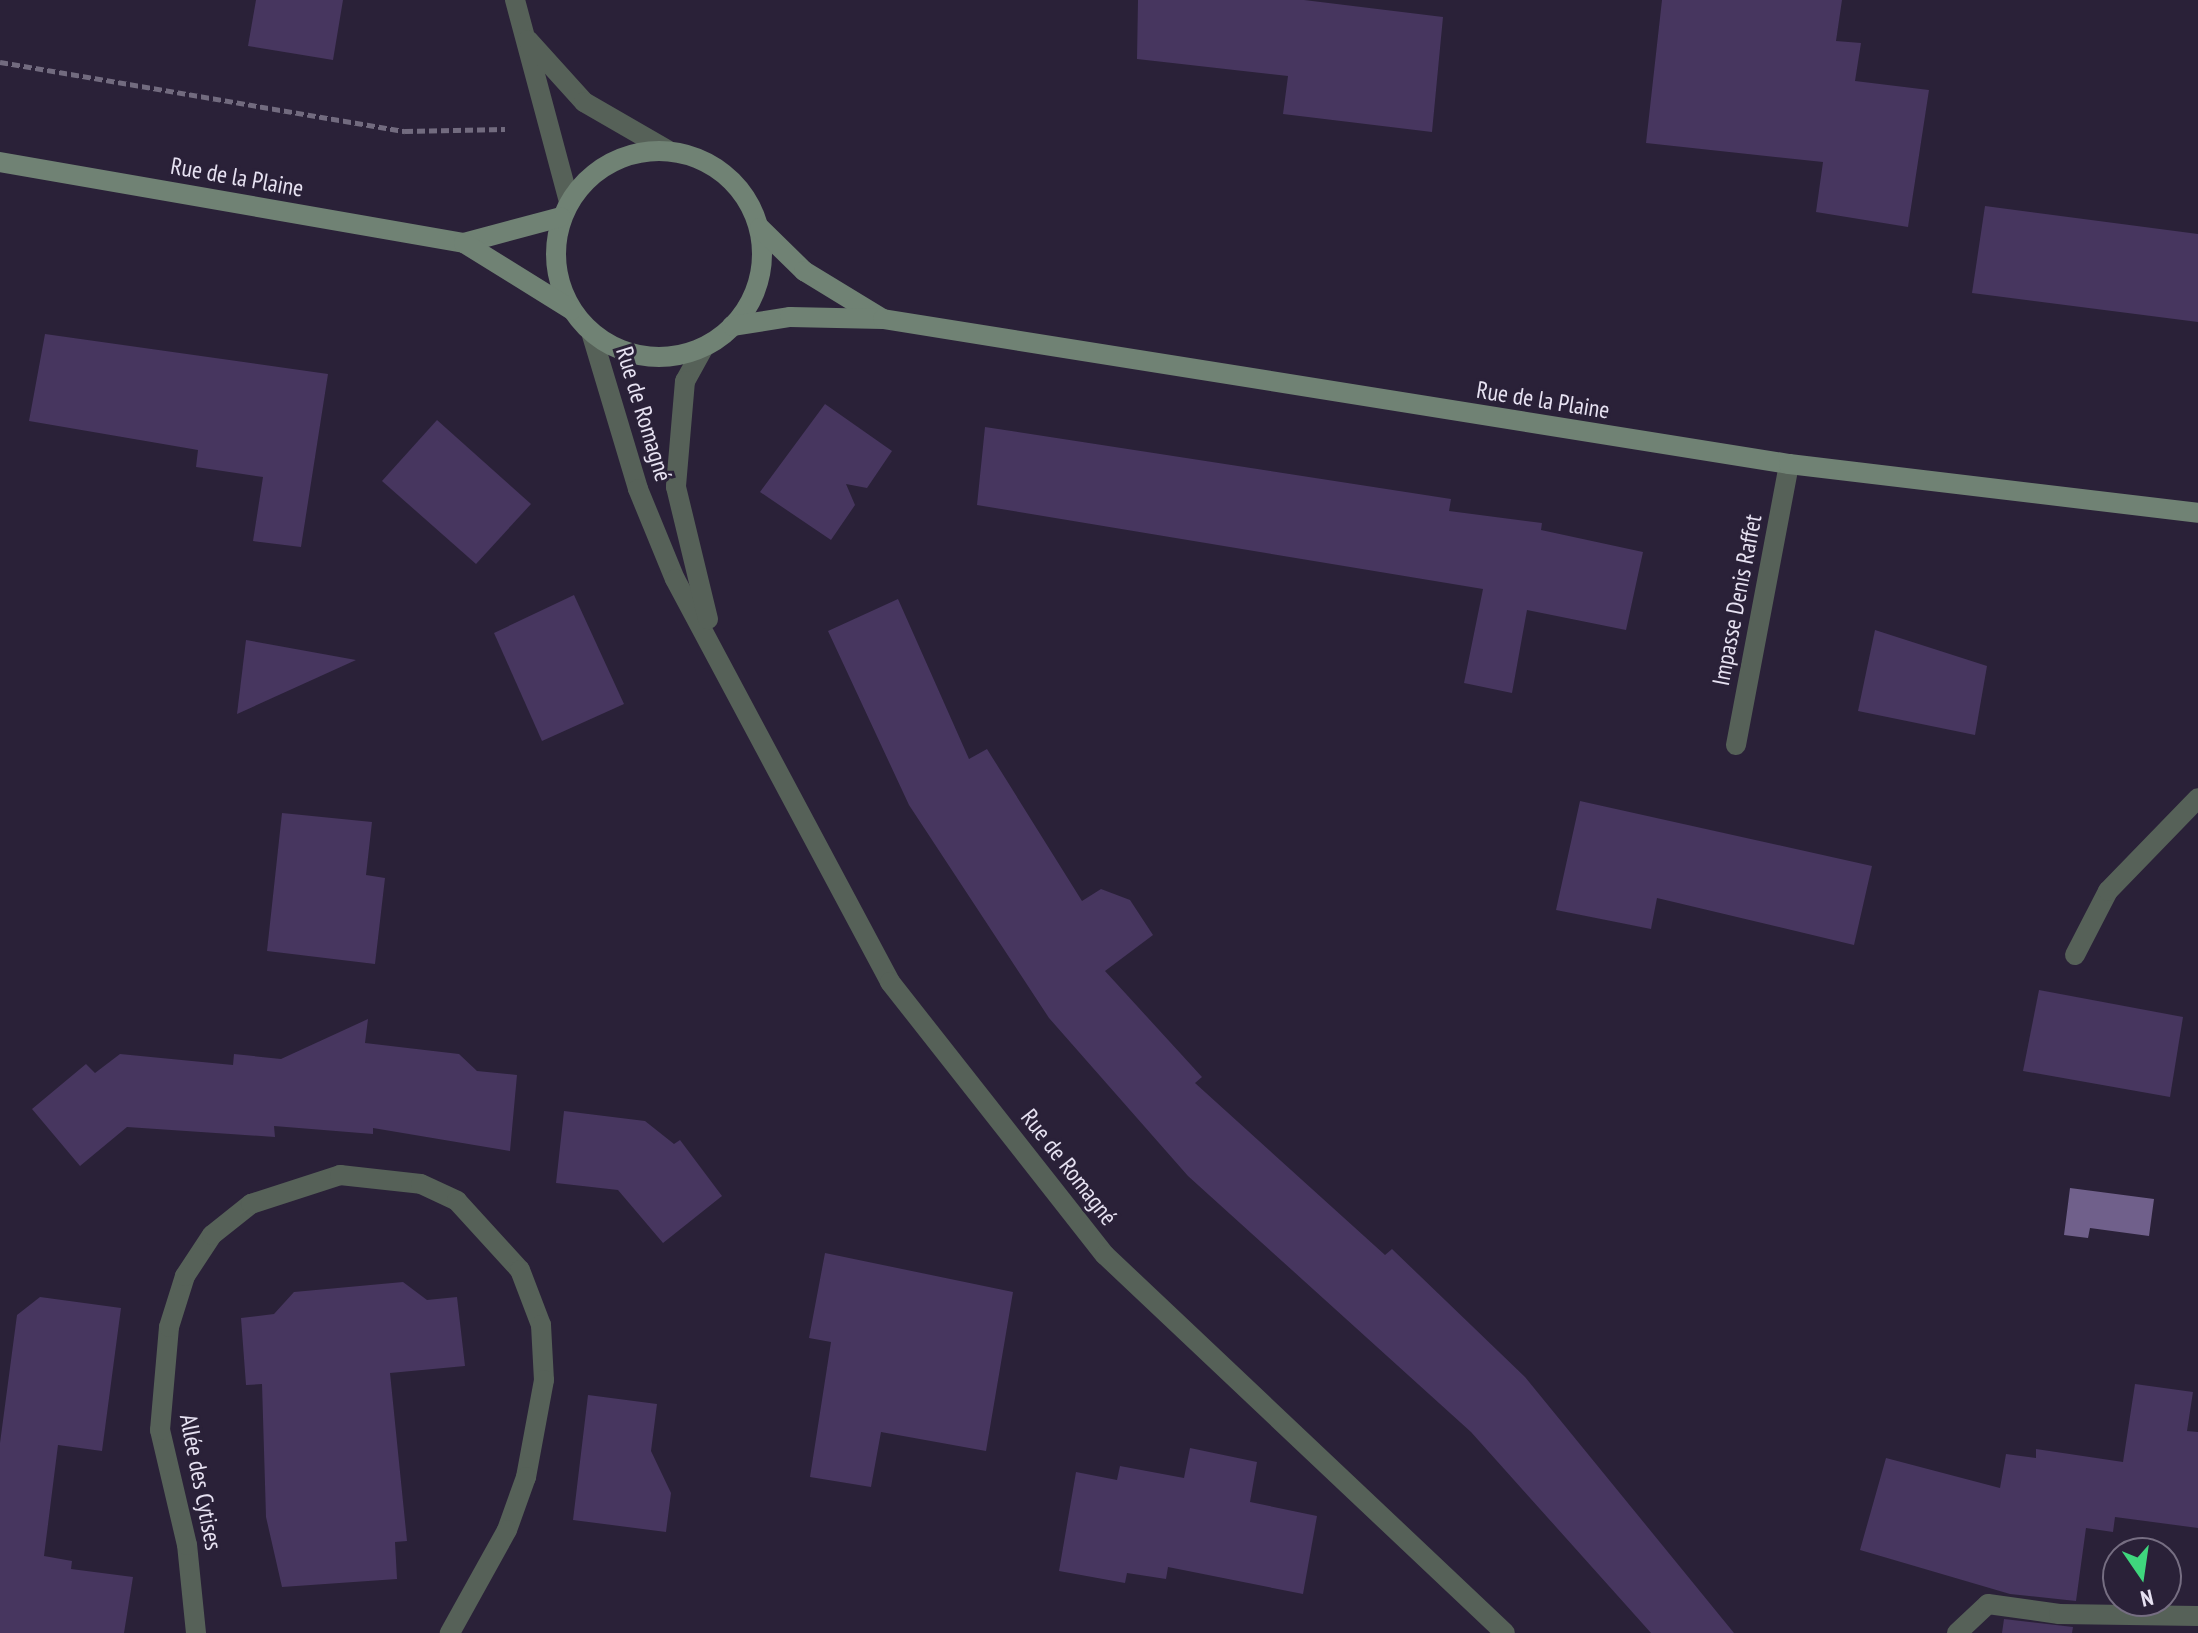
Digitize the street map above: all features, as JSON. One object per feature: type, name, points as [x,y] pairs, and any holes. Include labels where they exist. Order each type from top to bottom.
[{"type":"street","points":[[515,0],[565,210],[558,281],[572,310],[591,332],[645,356],[704,347],[732,326],[753,298],[763,264],[760,228],[726,175],[667,150],[584,102],[526,38]]},
{"type":"street","points":[[565,210],[611,162],[667,150]]},
{"type":"street","name":"Rue de la Plaine","points":[[0,162],[464,243],[572,310]]},
{"type":"street","name":"Rue de la Plaine","points":[[464,243],[565,210]]},
{"type":"street","name":"Rue de la Plaine","points":[[760,228],[804,271],[883,319]]},
{"type":"street","name":"Rue de la Plaine","points":[[732,326],[790,317],[883,319],[1789,464],[2198,513]]},
{"type":"street","name":"Rue de Romagné","points":[[591,332],[638,489],[675,579],[713,639],[766,756],[890,982],[1105,1255],[1505,1633]]},
{"type":"street","name":"Rue de Romagné","points":[[704,347],[685,381],[676,487],[713,639]]},
{"type":"street","name":"Impasse Denis Raffet","points":[[1736,745],[1789,464]]},
{"type":"street","points":[[2075,955],[2108,891],[2198,798]]},
{"type":"street","name":"Allée des Cytises","points":[[196,1633],[187,1545],[160,1430],[169,1327],[185,1276],[212,1235],[251,1204],[340,1175],[421,1184],[457,1201],[520,1270],[541,1325],[544,1380],[526,1477],[507,1530],[450,1633]]},
{"type":"street","points":[[1957,1633],[1988,1604],[2059,1614],[2198,1616]]},
{"type":"path","points":[[0,62],[405,131],[545,129]]},
{"type":"shaded area","points":[[2070,1188],[2154,1199],[2149,1236],[2090,1228],[2088,1238],[2064,1235]]},
{"type":"building","points":[[256,0],[343,0],[333,60],[248,46]]},
{"type":"building","points":[[1138,0],[1304,0],[1443,17],[1432,132],[1283,114],[1288,76],[1137,59]]},
{"type":"building","points":[[1662,0],[1842,0],[1836,41],[1861,43],[1855,81],[1929,90],[1908,227],[1816,212],[1823,162],[1646,143]]},
{"type":"building","points":[[1985,206],[2198,234],[2198,322],[1972,293]]},
{"type":"building","points":[[45,334],[328,374],[301,547],[253,541],[263,477],[196,467],[198,450],[29,421]]},
{"type":"building","points":[[825,404],[892,451],[867,488],[846,484],[855,505],[831,540],[760,492]]},
{"type":"building","points":[[437,420],[531,504],[476,564],[382,481]]},
{"type":"building","points":[[985,427],[1451,499],[1449,511],[1542,523],[1541,530],[1643,552],[1626,630],[1527,610],[1512,693],[1464,683],[1483,589],[977,505]]},
{"type":"building","points":[[574,595],[624,704],[542,741],[494,633]]},
{"type":"building","points":[[898,599],[969,759],[987,749],[1082,901],[1101,889],[1130,900],[1153,935],[1105,971],[1202,1077],[1195,1083],[1385,1255],[1392,1249],[1525,1377],[1734,1633],[1651,1633],[1471,1432],[1188,1176],[1049,1018],[909,805],[828,631]]},
{"type":"building","points":[[1875,630],[1987,666],[1975,735],[1858,711]]},
{"type":"building","points":[[246,640],[356,660],[237,714]]},
{"type":"building","points":[[1580,801],[1872,866],[1854,945],[1657,898],[1651,929],[1556,910]]},
{"type":"building","points":[[282,813],[372,822],[366,875],[385,878],[375,964],[267,951]]},
{"type":"building","points":[[2039,990],[2183,1017],[2170,1097],[2023,1071]]},
{"type":"building","points":[[368,1019],[365,1043],[459,1054],[477,1071],[517,1075],[510,1151],[373,1128],[373,1134],[274,1126],[275,1137],[127,1127],[80,1166],[32,1109],[86,1064],[95,1073],[120,1054],[233,1065],[234,1054],[281,1059]]},
{"type":"building","points":[[564,1111],[645,1121],[674,1144],[680,1140],[722,1196],[663,1243],[618,1190],[556,1183]]},
{"type":"building","points":[[825,1253],[1013,1292],[986,1451],[881,1432],[871,1487],[810,1477],[831,1342],[809,1338]]},
{"type":"building","points":[[403,1282],[427,1300],[457,1297],[465,1366],[390,1373],[407,1541],[395,1542],[397,1579],[282,1587],[266,1517],[262,1384],[246,1385],[241,1318],[274,1314],[294,1292]]},
{"type":"building","points":[[40,1297],[121,1308],[102,1451],[58,1445],[44,1556],[72,1561],[71,1569],[133,1577],[124,1633],[0,1633],[0,1443],[17,1315]]},
{"type":"building","points":[[2135,1384],[2193,1392],[2187,1431],[2198,1432],[2198,1528],[2115,1517],[2113,1532],[2086,1528],[2076,1601],[2010,1594],[1860,1550],[1886,1458],[2000,1488],[2006,1454],[2036,1458],[2036,1449],[2123,1462]]},
{"type":"building","points":[[588,1395],[657,1404],[651,1451],[671,1493],[666,1532],[573,1520]]},
{"type":"building","points":[[1190,1448],[1257,1462],[1250,1502],[1317,1516],[1303,1594],[1168,1567],[1166,1579],[1127,1573],[1125,1583],[1059,1571],[1076,1472],[1117,1480],[1120,1466],[1184,1478]]},
{"type":"building","points":[[2004,1619],[2073,1627],[2072,1633],[2002,1633]]}]
